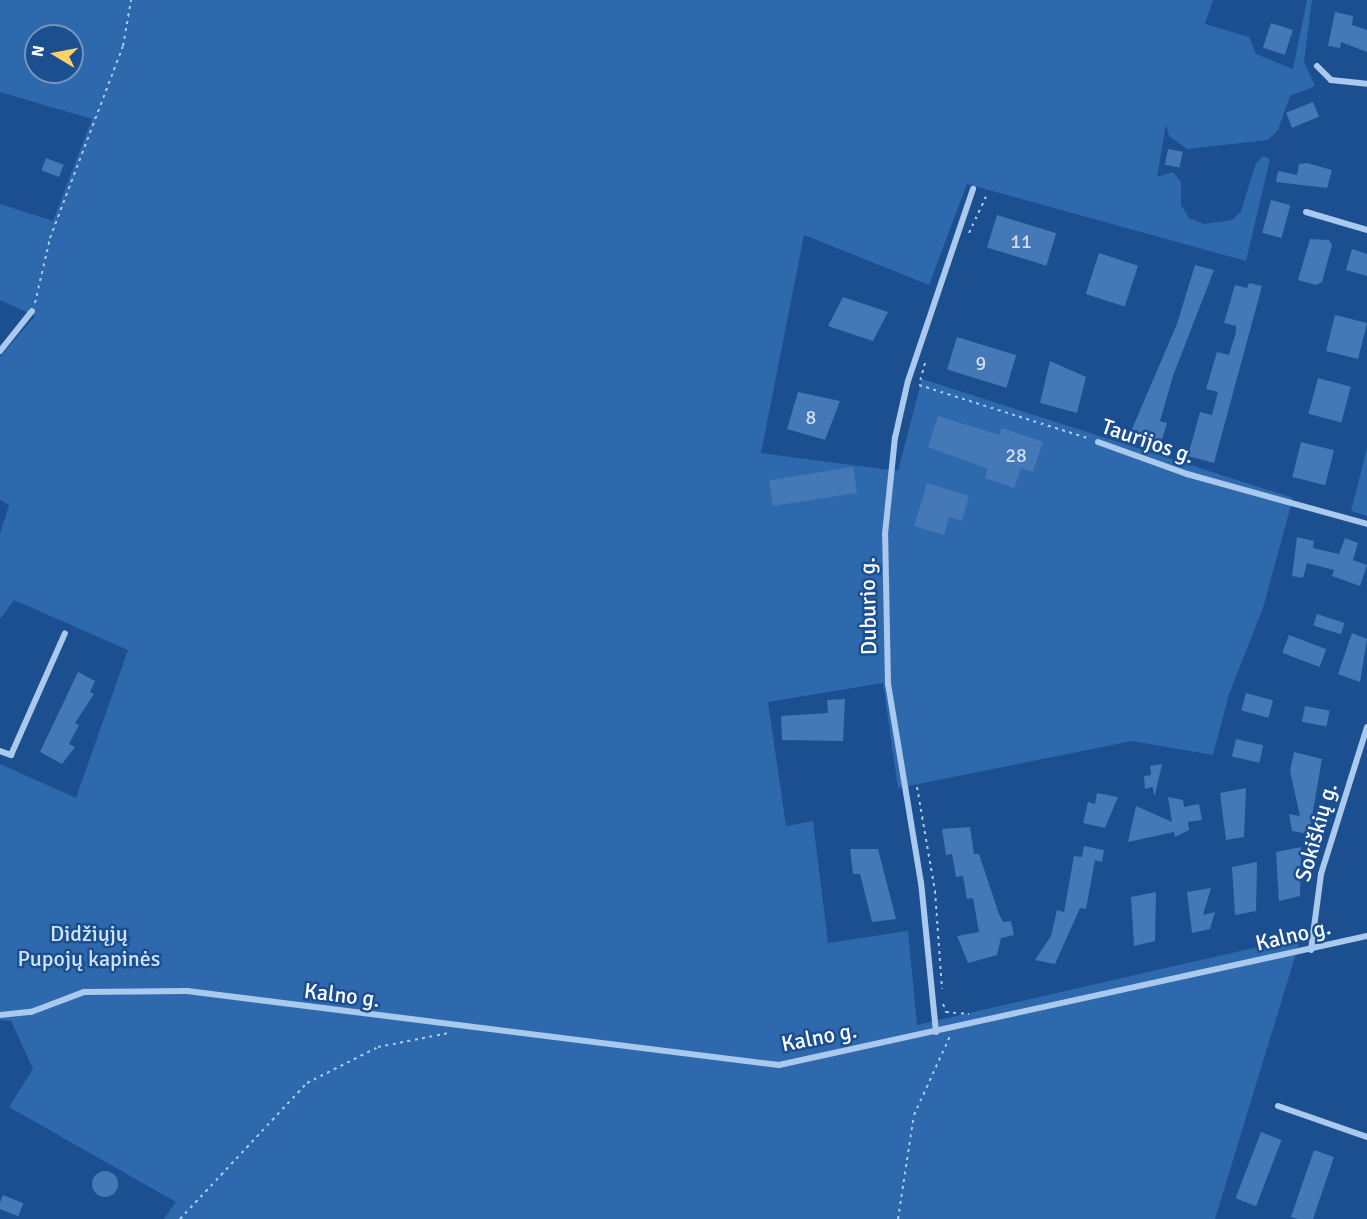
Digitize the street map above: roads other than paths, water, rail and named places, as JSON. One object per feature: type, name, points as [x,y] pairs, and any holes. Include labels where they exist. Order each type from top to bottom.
[{"type":"street","points":[[1317,66],[1330,80],[1367,84]]},
{"type":"street","name":"Duburio g.","points":[[936,1032],[921,883],[888,684],[885,534],[895,438],[908,381],[973,189]]},
{"type":"street","points":[[1306,212],[1367,230]]},
{"type":"street","points":[[0,351],[32,311]]},
{"type":"street","name":"Taurijos g.","points":[[1098,442],[1187,474],[1367,524]]},
{"type":"street","points":[[0,751],[10,755],[65,633]]},
{"type":"street","name":"Sokiškių g.","points":[[1311,950],[1321,874],[1367,727]]},
{"type":"street","name":"Kalno g.","points":[[0,1015],[31,1011],[84,992],[187,991],[269,1005],[779,1065],[952,1029],[1367,936]]},
{"type":"street","points":[[1278,1106],[1367,1137]]},
{"type":"park label","name":"Didžiųjų Pupojų kapinės","points":[[89,946]]}]
